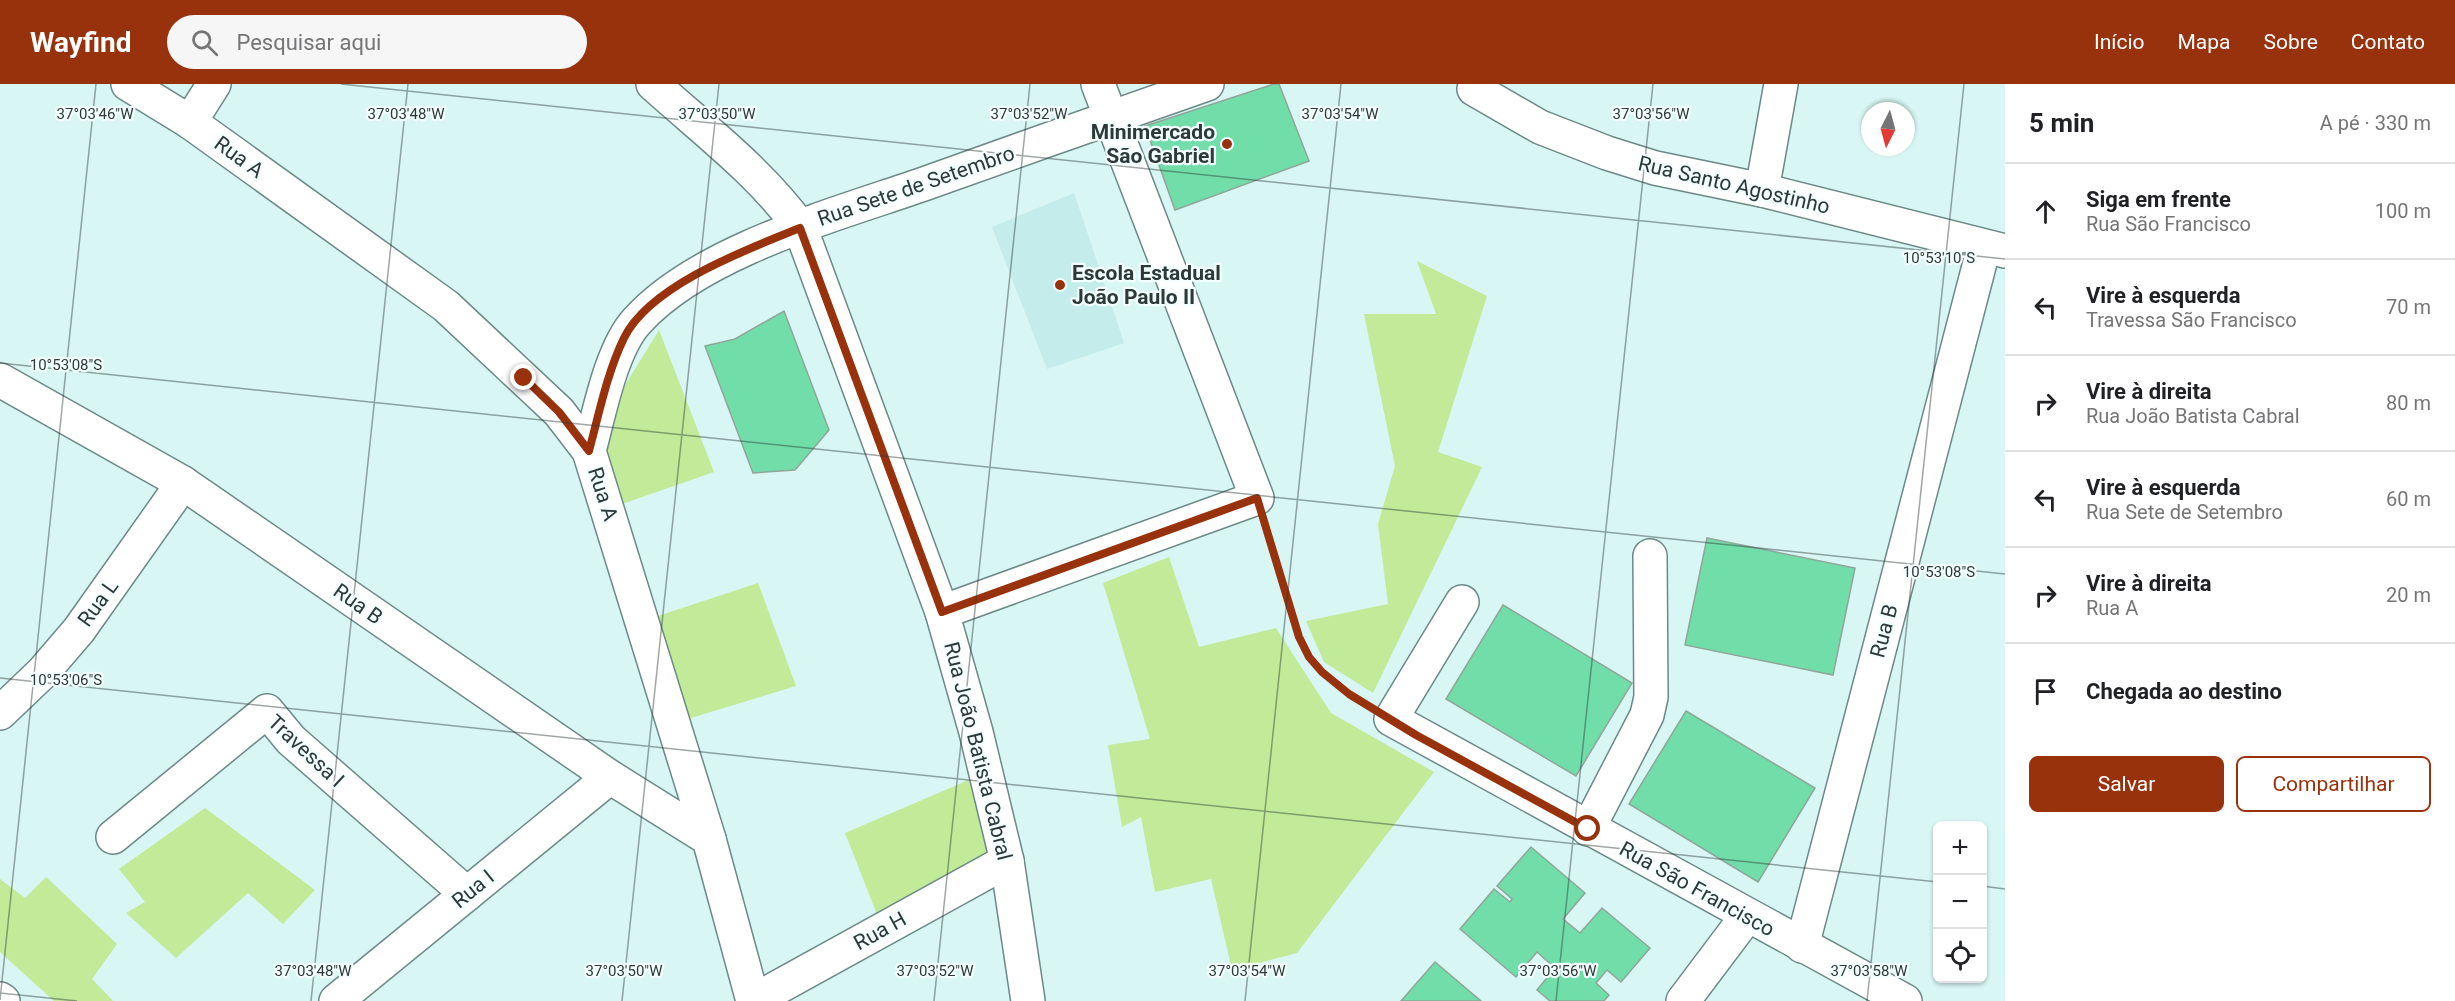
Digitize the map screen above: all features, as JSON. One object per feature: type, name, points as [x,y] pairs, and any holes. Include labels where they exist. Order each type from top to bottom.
[{"type":"street","name":"Rua A","points":[[128,84],[190,122],[446,306],[559,412],[589,451],[709,839],[753,1001]]},
{"type":"street","points":[[190,122],[214,84]]},
{"type":"street","name":"Rua João Batista Cabral","points":[[653,84],[755,173],[779,198],[800,228],[942,612],[976,732],[1007,861],[1028,1001]]},
{"type":"street","points":[[942,612],[1257,498],[1098,84]]},
{"type":"street","name":"Rua Sete de Setembro","points":[[589,451],[602,401],[622,345],[636,321],[676,286],[707,268],[800,228],[1207,84]]},
{"type":"street","points":[[1762,190],[1781,84]]},
{"type":"street","name":"Rua Santo Agostinho","points":[[1474,89],[1540,127],[1655,168],[1762,190],[1994,249]]},
{"type":"street","name":"Rua B","points":[[1802,946],[1994,249]]},
{"type":"street","name":"Rua B","points":[[0,380],[183,483],[610,777],[709,839]]},
{"type":"street","name":"Rua L","points":[[0,713],[42,672],[79,630],[183,483]]},
{"type":"street","points":[[1588,829],[1647,715],[1651,697],[1650,556]]},
{"type":"street","points":[[1390,719],[1462,602]]},
{"type":"street","name":"Travessa I","points":[[113,837],[267,711],[291,740],[467,894]]},
{"type":"street","name":"Rua São Francisco","points":[[1390,719],[1905,1001]]},
{"type":"street","name":"Rua I","points":[[336,1001],[610,777]]},
{"type":"street","name":"Rua H","points":[[753,1001],[1007,861]]},
{"type":"street","points":[[1683,1001],[1747,916]]},
{"type":"path","points":[[1257,498],[1299,637],[1309,657],[1322,672],[1349,694],[1390,719]]},
{"type":"shaded area","name":"Escola Estadual João Paulo II","points":[[1074,193],[1124,343],[1047,369],[992,227]]},
{"type":"green space","points":[[1417,261],[1487,296],[1438,452],[1482,467],[1373,693],[1324,662],[1306,621],[1388,604],[1378,524],[1395,466],[1364,314],[1436,314]]},
{"type":"green space","points":[[659,330],[714,472],[622,504],[603,451],[606,416]]},
{"type":"green space","points":[[1169,557],[1199,647],[1276,628],[1331,713],[1434,772],[1297,953],[1232,970],[1211,879],[1155,892],[1141,817],[1122,827],[1108,745],[1150,739],[1103,583]]},
{"type":"green space","points":[[758,583],[796,686],[681,721],[652,618]]},
{"type":"green space","points":[[971,779],[994,854],[880,922],[845,833]]},
{"type":"green space","points":[[205,808],[315,890],[283,924],[248,893],[176,958],[126,913],[145,902],[119,869]]},
{"type":"green space","points":[[46,877],[117,944],[92,979],[113,1001],[54,1001],[0,952],[0,879],[25,898]]},
{"type":"building","name":"Minimercado São Gabriel","points":[[1279,84],[1309,161],[1175,210],[1145,126]]},
{"type":"building","points":[[784,311],[829,430],[795,470],[753,473],[705,346],[735,339]]},
{"type":"building","points":[[1707,538],[1855,568],[1833,675],[1685,645]]},
{"type":"building","points":[[1503,605],[1632,683],[1576,776],[1446,699]]},
{"type":"building","points":[[1686,711],[1815,788],[1758,882],[1629,804]]},
{"type":"building","points":[[1531,847],[1585,893],[1563,919],[1580,933],[1602,908],[1650,948],[1621,982],[1607,970],[1596,983],[1609,995],[1604,1001],[1550,1001],[1537,990],[1555,968],[1537,952],[1516,977],[1460,929],[1494,889],[1510,902],[1512,899],[1497,886]]},
{"type":"building","points":[[1435,962],[1481,1001],[1401,1001]]},
{"type":"place","name":"Minimercado São Gabriel","points":[[1227,144]]},
{"type":"place","name":"Escola Estadual João Paulo II","points":[[1060,285]]},
{"type":"route","points":[[524,378],[559,412],[589,451],[602,401],[624,338],[636,321],[676,286],[707,268],[800,228],[942,612],[1257,498],[1299,637],[1309,657],[1322,672],[1349,694],[1416,735],[1588,829]]}]
